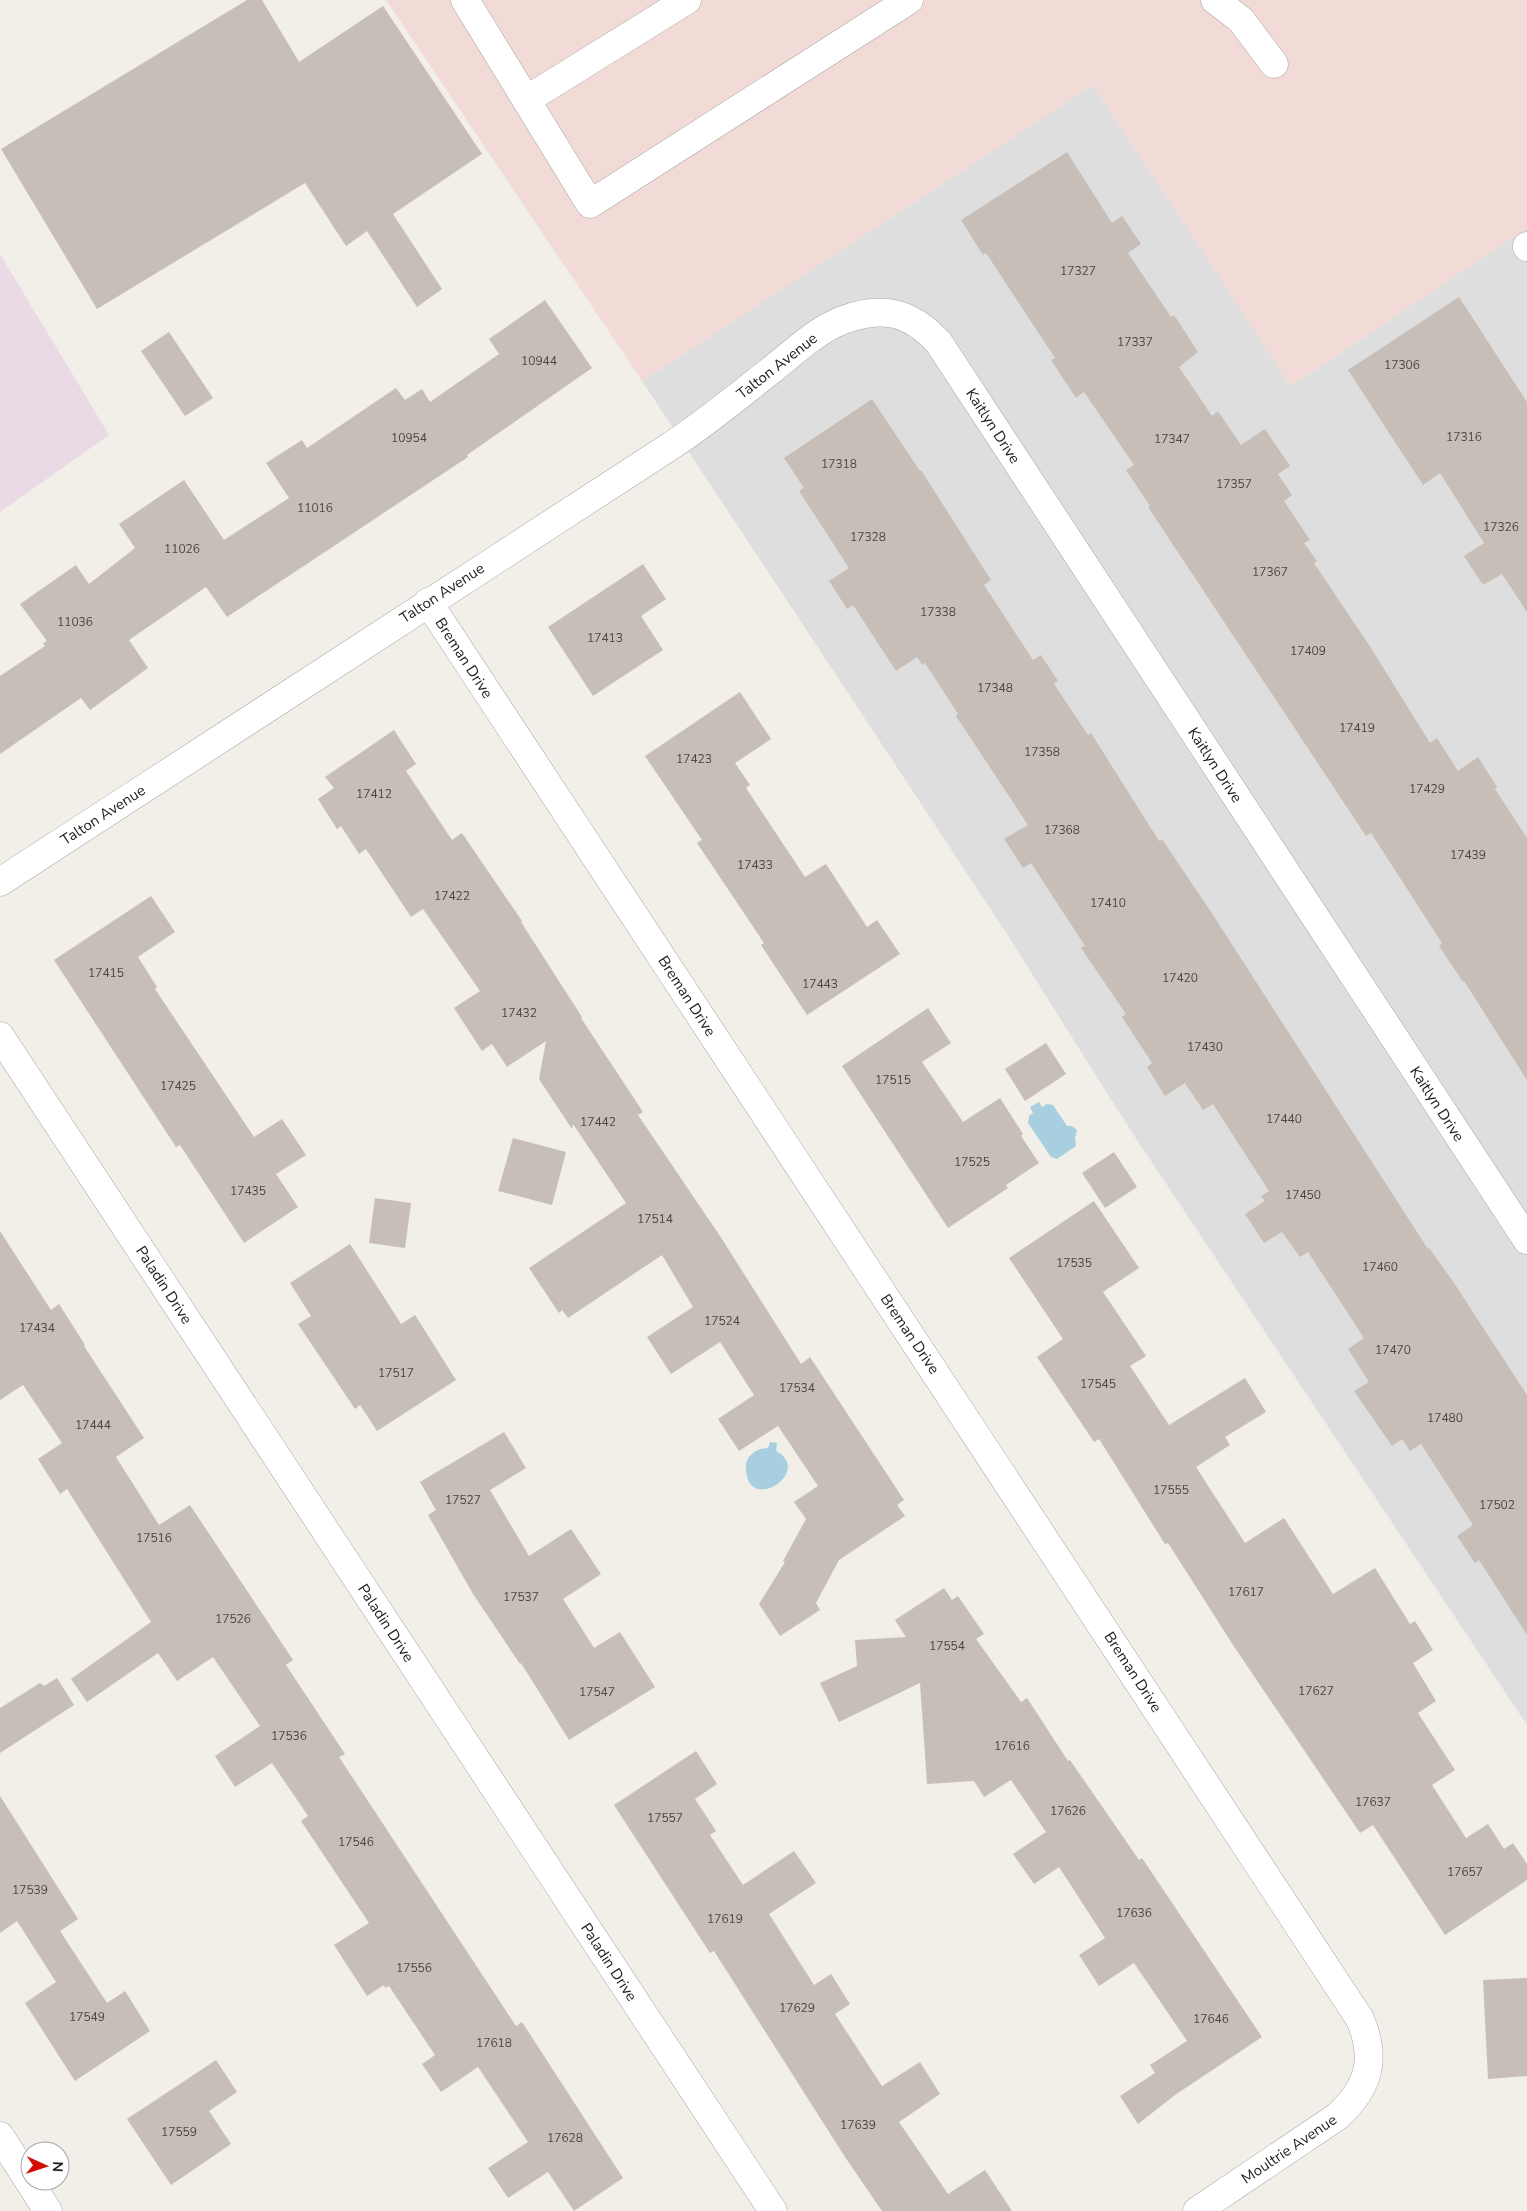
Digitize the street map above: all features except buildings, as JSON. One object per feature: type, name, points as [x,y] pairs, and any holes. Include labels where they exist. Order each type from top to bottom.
[{"type":"street","points":[[465,0],[590,204],[910,0]]},
{"type":"street","points":[[526,100],[687,0]]},
{"type":"street","points":[[1215,0],[1241,20],[1274,64]]},
{"type":"street","name":"Talton Avenue","points":[[0,882],[428,602],[696,430],[810,339],[840,321],[861,315],[884,313]]},
{"type":"street","name":"Kaitlyn Drive","points":[[884,313],[905,316],[925,328],[939,344],[1527,1240]]},
{"type":"street","name":"Breman Drive","points":[[428,602],[1360,2019],[1370,2047],[1367,2073]]},
{"type":"street","name":"Paladin Drive","points":[[0,1036],[773,2211]]},
{"type":"street","name":"Moultrie Avenue","points":[[1197,2211],[1338,2116],[1357,2097],[1367,2073]]},
{"type":"street","points":[[0,2136],[48,2211]]},
{"type":"shaded area","points":[[386,0],[1527,0],[1527,228],[1291,386],[1093,85],[642,381]]},
{"type":"shaded area","points":[[1093,85],[1291,386],[1527,228],[1527,1725],[1131,1131],[1005,931],[642,381]]},
{"type":"shaded area","points":[[0,254],[109,435],[0,512]]},
{"type":"water","points":[[1039,1102],[1042,1107],[1047,1104],[1053,1105],[1067,1126],[1072,1126],[1077,1130],[1076,1146],[1057,1159],[1051,1157],[1028,1123],[1029,1116],[1033,1113],[1030,1107]]},
{"type":"water","points":[[770,1442],[777,1443],[776,1451],[786,1459],[788,1469],[784,1478],[776,1485],[767,1489],[757,1489],[750,1483],[746,1470],[747,1461],[755,1452],[768,1448]]}]
